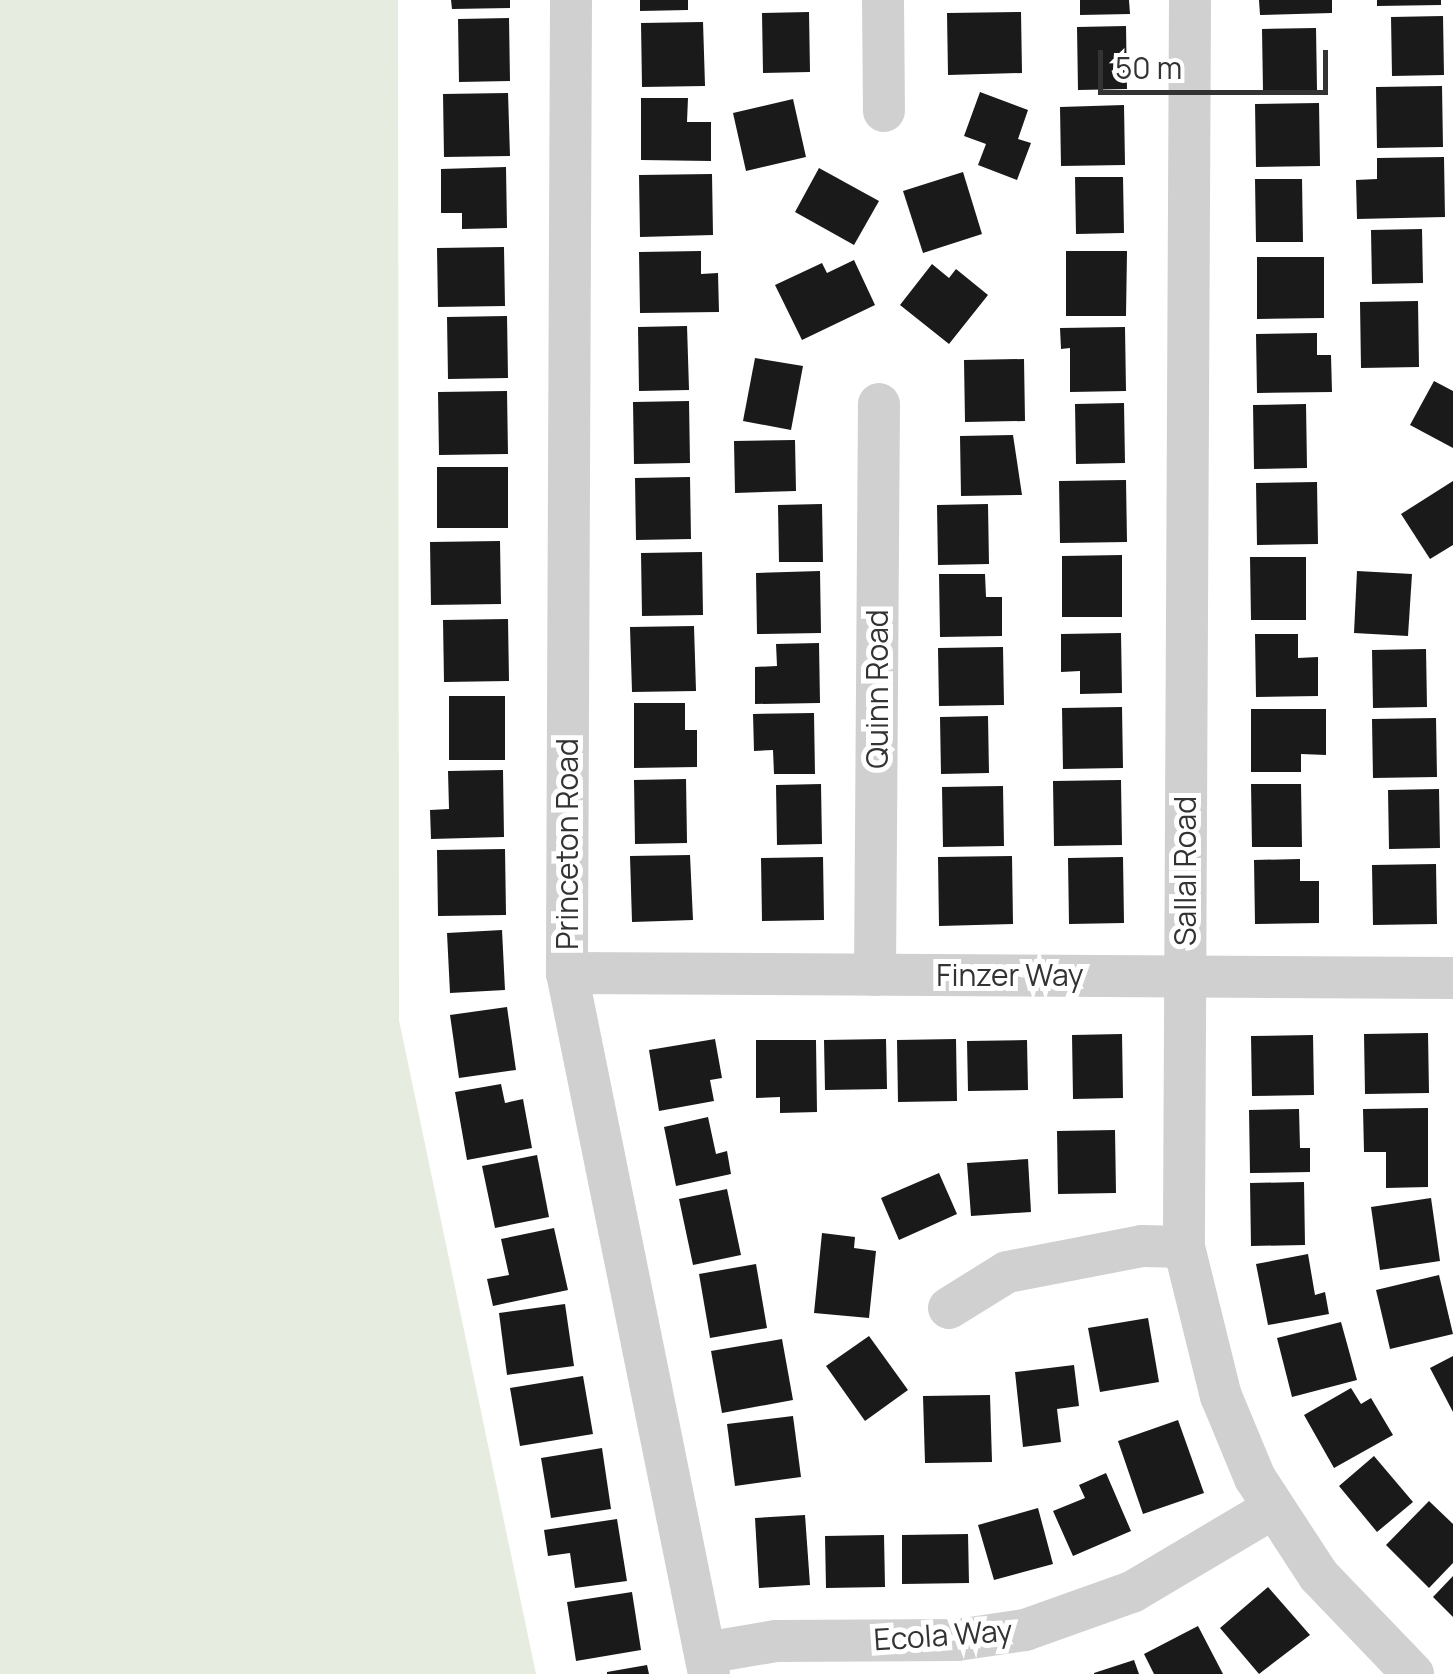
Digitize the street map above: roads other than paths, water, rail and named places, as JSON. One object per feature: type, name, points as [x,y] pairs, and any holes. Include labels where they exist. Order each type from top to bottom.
[{"type":"street","name":"Princeton Road","points":[[571,0],[566,972],[707,1664]]},
{"type":"street","points":[[883,0],[884,111]]},
{"type":"street","name":"Sallal Road","points":[[1190,0],[1184,1247],[1221,1396],[1272,1509],[1320,1576],[1413,1674]]},
{"type":"street","name":"Quinn Road","points":[[875,975],[879,404]]},
{"type":"street","name":"Finzer Way","points":[[566,972],[1453,978]]},
{"type":"street","points":[[950,1308],[999,1274],[1142,1246],[1184,1247]]},
{"type":"street","name":"Ecola Way","points":[[707,1664],[776,1641],[957,1640],[1025,1630],[1145,1586],[1272,1509]]}]
